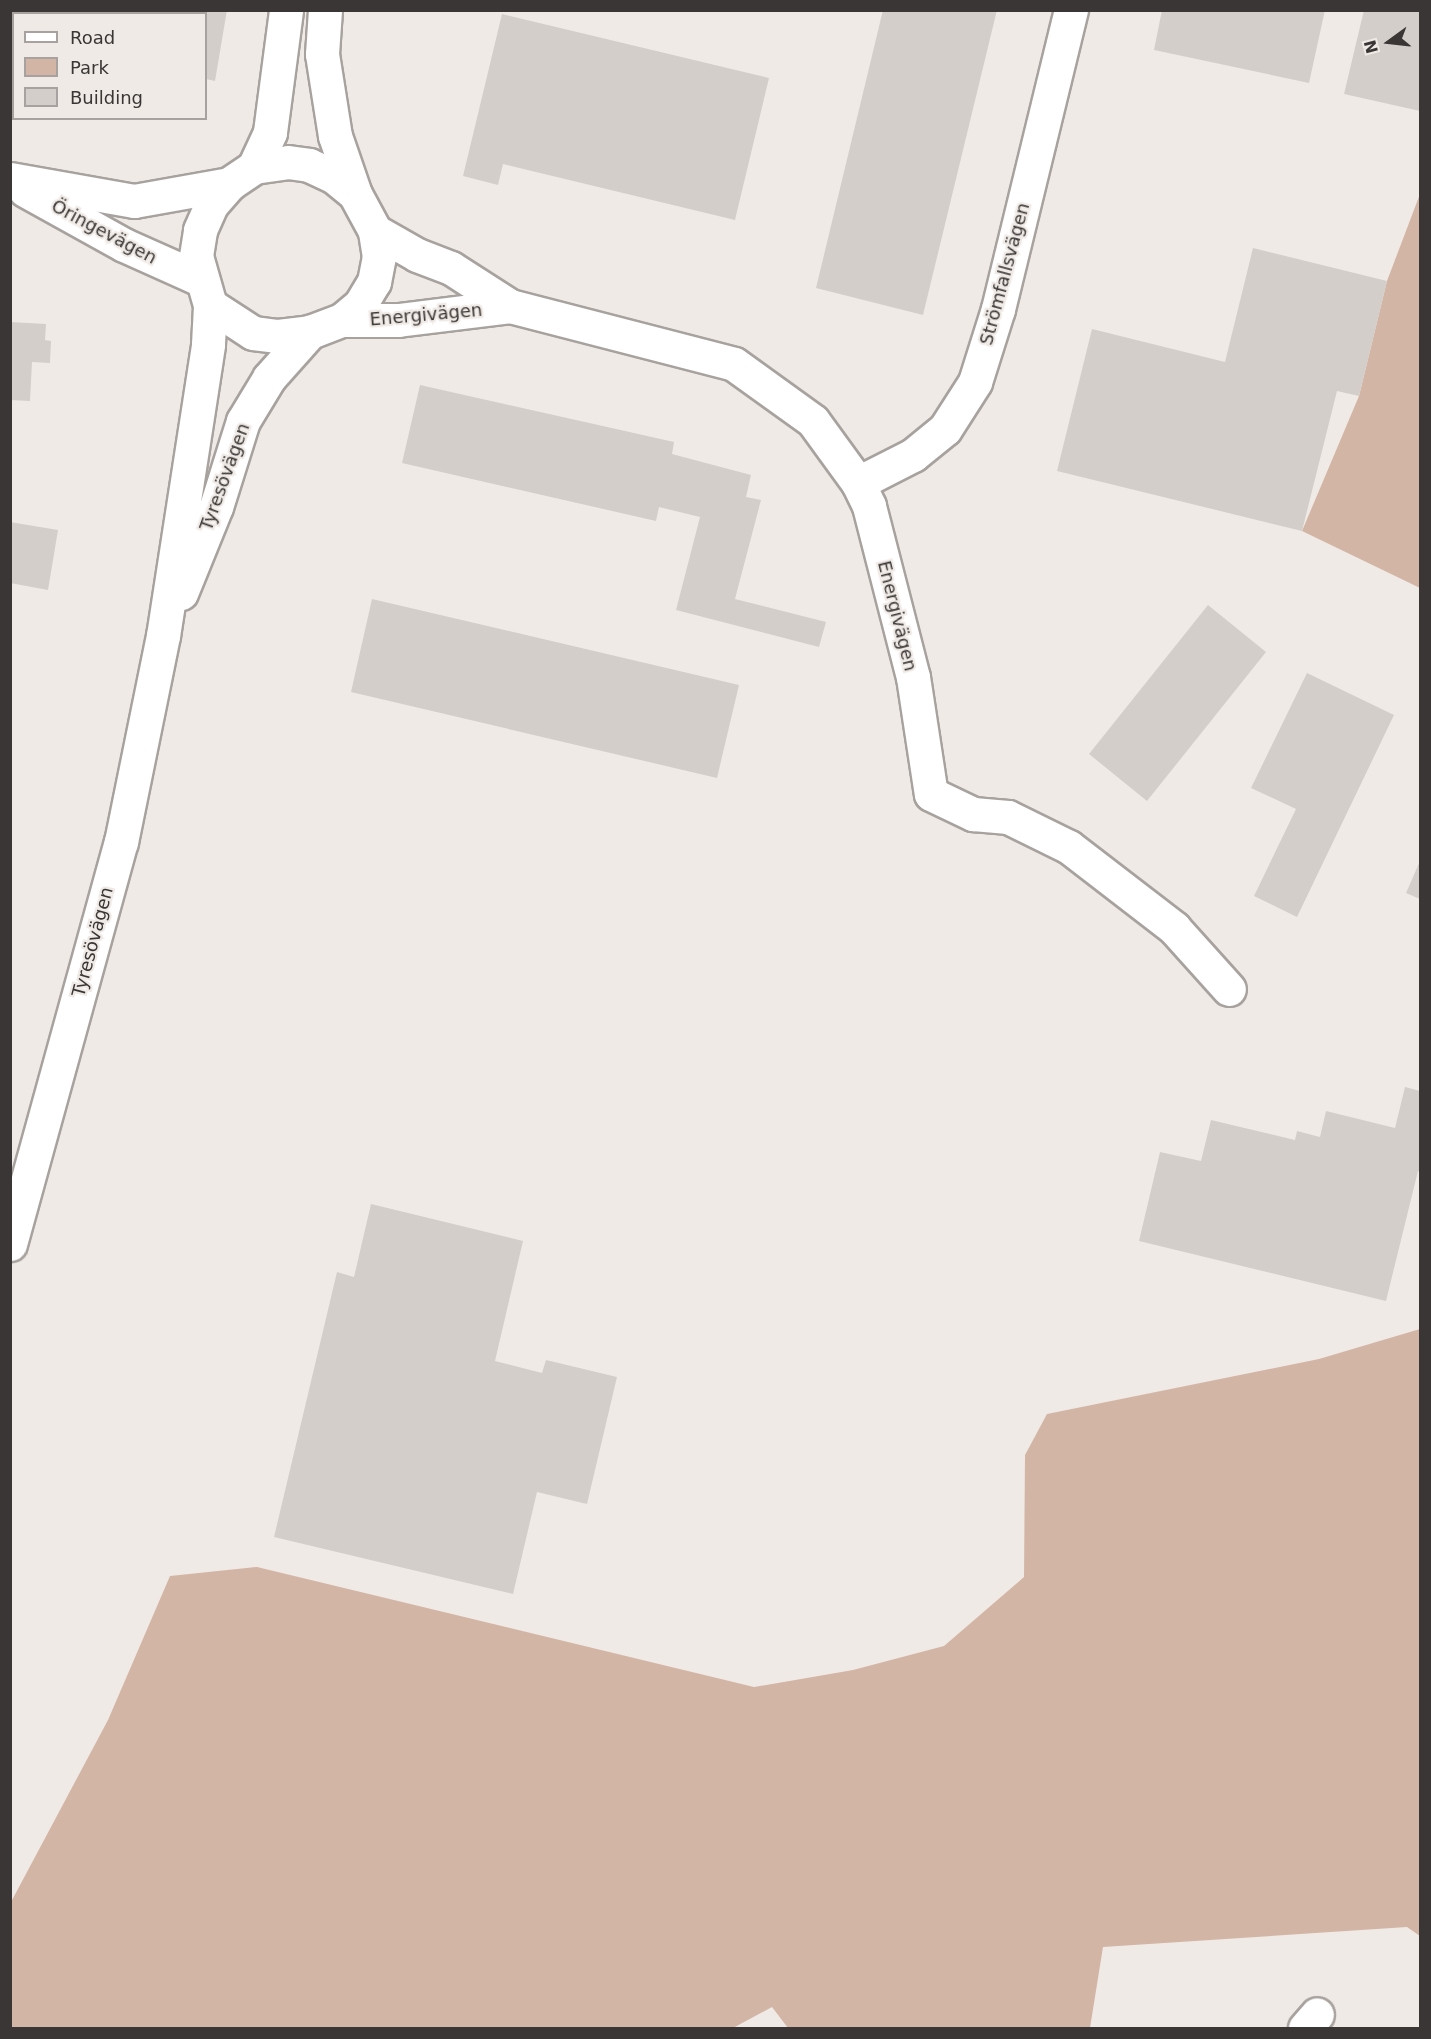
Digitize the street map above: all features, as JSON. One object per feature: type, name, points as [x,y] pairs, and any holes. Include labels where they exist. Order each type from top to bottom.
[{"type":"street","name":"Tyresövägen","points":[[10,1244],[121,842],[163,636],[208,344],[205,292],[196,256],[200,230],[211,205],[241,176],[270,132],[286,10]]},
{"type":"street","name":"Tyresövägen","points":[[205,292],[253,333],[278,336],[310,332],[342,320],[360,305],[374,282],[379,257],[375,231],[355,194],[335,136],[322,54],[324,10]]},
{"type":"street","name":"Strömfallsvägen","points":[[858,483],[914,455],[945,429],[975,382],[998,309],[1071,10]]},
{"type":"street","name":"Tyresövägen","points":[[241,176],[288,162],[309,165],[333,176],[355,194]]},
{"type":"street","name":"Öringevägen","points":[[10,180],[134,201],[241,176]]},
{"type":"street","name":"Öringevägen","points":[[10,180],[205,292]]},
{"type":"street","name":"Energivägen","points":[[375,231],[417,255],[451,268],[510,306],[734,364],[813,421],[858,483],[875,528],[913,677],[931,794],[973,814],[1008,817],[1070,847],[1174,928],[1229,989]]},
{"type":"street","name":"Energivägen","points":[[342,320],[398,320],[510,306]]},
{"type":"street","name":"Tyresövägen","points":[[163,636],[216,507],[243,421],[269,378],[310,332]]},
{"type":"green space","points":[[1420,194],[1420,588],[1302,531],[1359,396],[1387,281]]},
{"type":"green space","points":[[1420,1329],[1420,1936],[1407,1927],[1103,1947],[1090,2028],[788,2028],[772,2007],[733,2028],[11,2028],[11,1902],[108,1720],[170,1576],[257,1567],[754,1687],[853,1670],[944,1646],[1024,1577],[1025,1455],[1047,1414],[1319,1359]]},
{"type":"building","points":[[104,10],[227,10],[215,81],[207,79],[207,12],[104,12]]},
{"type":"building","points":[[883,10],[997,10],[923,315],[816,288]]},
{"type":"building","points":[[1162,10],[1325,10],[1309,83],[1154,50]]},
{"type":"building","points":[[1364,10],[1420,10],[1420,111],[1344,94]]},
{"type":"building","points":[[502,14],[769,78],[735,220],[503,164],[498,185],[463,176]]},
{"type":"building","points":[[1253,248],[1387,281],[1359,396],[1337,391],[1302,531],[1057,471],[1092,329],[1225,362]]},
{"type":"building","points":[[10,322],[46,324],[45,340],[51,341],[50,363],[32,362],[30,401],[10,400]]},
{"type":"building","points":[[420,385],[674,442],[672,454],[751,475],[746,497],[761,500],[735,599],[826,622],[819,647],[676,610],[700,517],[659,507],[656,521],[402,463]]},
{"type":"building","points":[[10,522],[58,530],[48,590],[10,583]]},
{"type":"building","points":[[372,599],[739,685],[717,778],[351,692]]},
{"type":"building","points":[[1208,605],[1266,652],[1147,801],[1089,754]]},
{"type":"building","points":[[1307,673],[1394,715],[1297,917],[1254,896],[1296,809],[1251,788]]},
{"type":"building","points":[[1420,861],[1420,899],[1406,893]]},
{"type":"building","points":[[1405,1087],[1420,1091],[1420,1172],[1418,1171],[1386,1301],[1139,1241],[1160,1152],[1201,1161],[1211,1120],[1295,1140],[1297,1131],[1320,1137],[1326,1111],[1395,1128]]},
{"type":"building","points":[[371,1204],[523,1241],[495,1361],[542,1373],[546,1360],[617,1377],[587,1504],[537,1492],[513,1594],[274,1537],[337,1272],[354,1277]]}]
